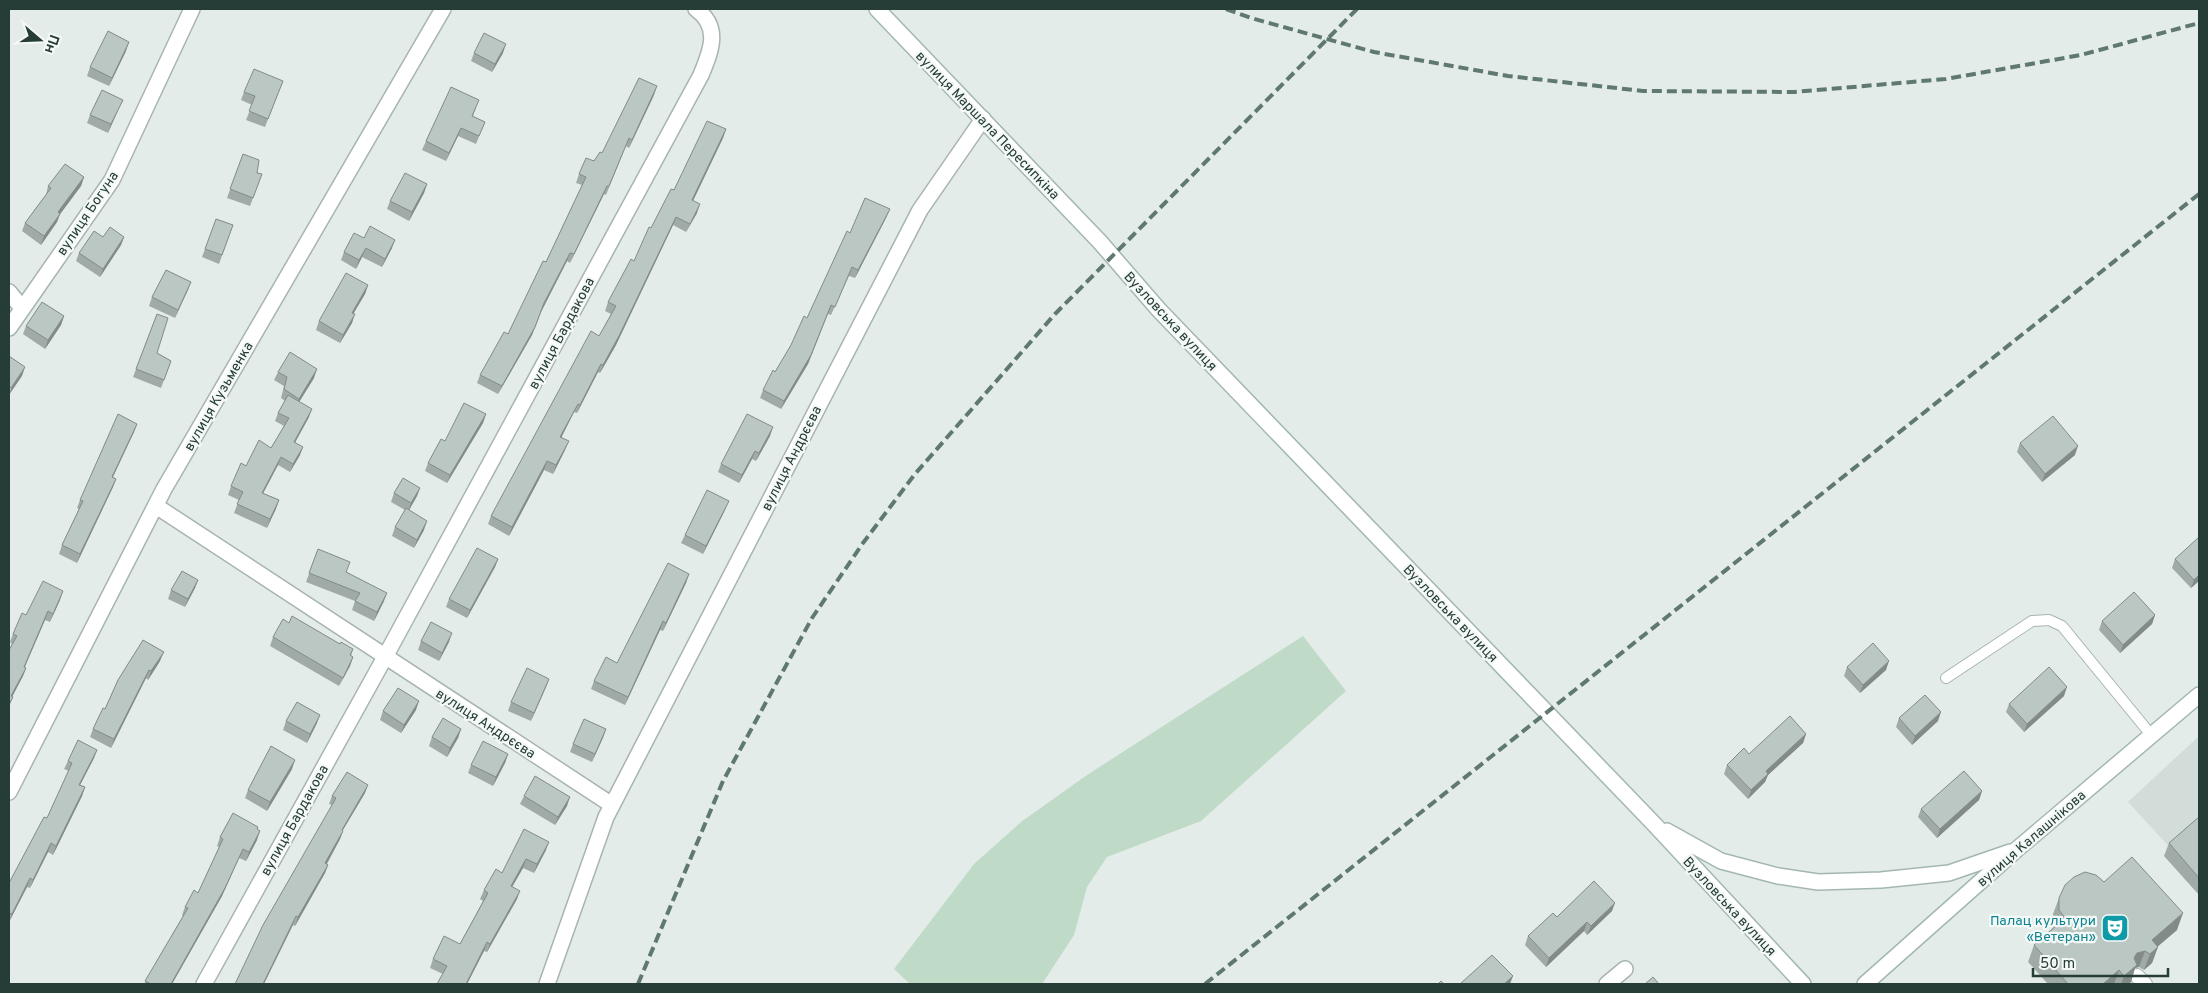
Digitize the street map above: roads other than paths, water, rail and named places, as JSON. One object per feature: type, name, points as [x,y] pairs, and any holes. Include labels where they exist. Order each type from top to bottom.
[{"type":"street","name":"вулиця Богуна","points":[[9,328],[112,180],[192,9]]},
{"type":"street","name":"вулиця Кузьменка","points":[[9,792],[156,506],[443,9]]},
{"type":"street","name":"вулиця Бардакова","points":[[204,984],[385,657],[701,75],[712,47],[712,29],[702,13],[696,9]]},
{"type":"street","name":"вулиця Маршала Пересипкіна","points":[[876,9],[1100,242]]},
{"type":"street","name":"вулиця Андрєєва","points":[[547,984],[606,817],[612,805],[920,210],[983,119]]},
{"type":"street","name":"Вузловська вулиця","points":[[1100,242],[1166,318],[1655,825],[1803,984]]},
{"type":"street","points":[[9,292],[22,308]]},
{"type":"street","points":[[156,506],[385,657]]},
{"type":"street","name":"вулиця Андрєєва","points":[[385,657],[612,805]]},
{"type":"street","name":"вулиця Калашнікова","points":[[1865,984],[2016,850],[2199,696]]},
{"type":"street","points":[[1655,825],[1721,860],[1778,876],[1818,882],[1881,880],[1950,873],[2016,850]]},
{"type":"street","points":[[1607,984],[1626,969]]},
{"type":"lane","points":[[1946,678],[2032,621],[2049,620],[2062,626],[2152,736]]},
{"type":"railway","points":[[1226,9],[1251,18],[1374,52],[1508,76],[1643,91],[1794,92],[1946,79],[2081,55],[2199,23]]},
{"type":"railway","points":[[638,984],[723,781],[812,618],[863,543],[915,474],[1055,314],[1357,9]]},
{"type":"railway","points":[[1205,984],[2199,194]]},
{"type":"place","name":"Палац культури «Ветеран»","points":[[2115,928]]}]
